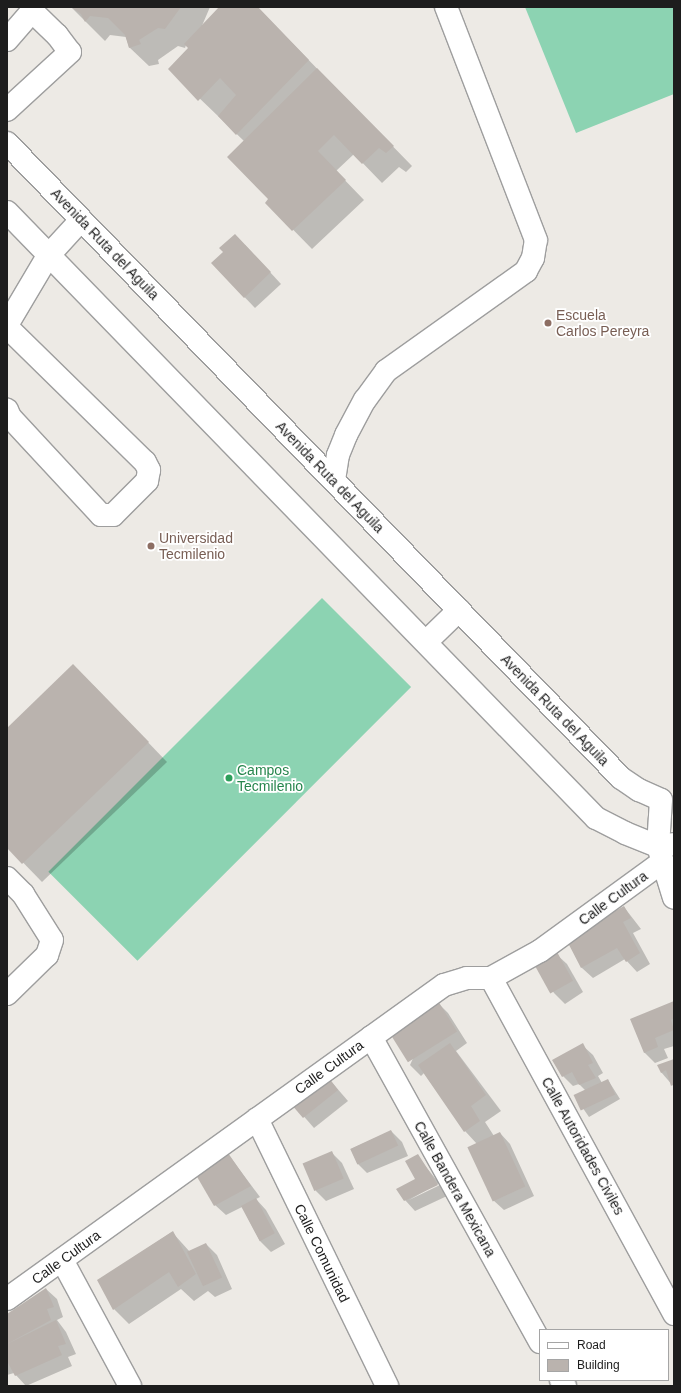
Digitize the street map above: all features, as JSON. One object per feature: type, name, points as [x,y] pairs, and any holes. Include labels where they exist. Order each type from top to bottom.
[{"type":"street","points":[[334,480],[338,455],[346,436],[365,400],[386,371],[526,271],[533,258],[536,240],[446,7]]},
{"type":"street","points":[[7,40],[32,11],[57,35],[70,52],[7,110]]},
{"type":"street","name":"Avenida Ruta del Aguila","points":[[7,143],[621,778],[639,790],[668,798]]},
{"type":"street","points":[[7,212],[48,256],[596,818],[665,851]]},
{"type":"street","points":[[7,410],[10,417],[101,515],[113,514],[147,481],[149,470],[145,462],[7,326],[48,256],[81,220]]},
{"type":"street","points":[[426,642],[459,610]]},
{"type":"street","points":[[668,798],[665,851],[674,898]]},
{"type":"street","name":"Calle Cultura","points":[[7,1299],[444,985],[467,978],[491,978],[540,951],[665,851]]},
{"type":"street","points":[[7,878],[24,894],[52,940],[47,955],[7,994]]},
{"type":"street","name":"Calle Autoridades Civiles","points":[[491,978],[674,1314]]},
{"type":"street","name":"Calle Bandera Mexicana","points":[[371,1037],[539,1340]]},
{"type":"street","name":"Calle Comunidad","points":[[257,1119],[387,1386]]},
{"type":"street","points":[[62,1260],[130,1386]]},
{"type":"green space","points":[[525,7],[674,7],[674,94],[576,133]]},
{"type":"green space","name":"Campos Tecmilenio","points":[[322,598],[411,687],[137,961],[48,872]]},
{"type":"building","points":[[71,7],[181,7],[165,29],[158,28],[139,40],[141,44],[129,48],[125,35],[108,18],[90,16],[85,22],[81,14]]},
{"type":"building","points":[[219,7],[258,7],[309,60],[236,135],[218,116],[236,95],[220,78],[198,101],[168,69],[188,48],[184,44]]},
{"type":"building","points":[[317,68],[394,146],[386,153],[379,148],[362,164],[334,135],[318,151],[346,180],[292,231],[265,203],[268,199],[227,157]]},
{"type":"building","points":[[235,234],[271,272],[244,298],[211,263],[223,252],[219,248]]},
{"type":"building","points":[[73,664],[149,742],[22,864],[7,848],[7,728]]},
{"type":"building","points":[[624,906],[631,918],[623,922],[640,953],[626,962],[617,948],[581,968],[566,939]]},
{"type":"building","points":[[557,952],[573,981],[550,993],[534,965]]},
{"type":"building","points":[[438,1001],[457,1032],[408,1062],[389,1032]]},
{"type":"building","points":[[674,1001],[674,1018],[671,1020],[674,1030],[655,1038],[658,1047],[644,1053],[630,1019]]},
{"type":"building","points":[[450,1043],[486,1095],[471,1106],[480,1121],[464,1132],[418,1065]]},
{"type":"building","points":[[583,1043],[593,1063],[588,1065],[596,1078],[579,1085],[572,1072],[562,1077],[552,1060]]},
{"type":"building","points":[[674,1059],[674,1084],[671,1086],[666,1070],[661,1073],[657,1065]]},
{"type":"building","points":[[329,1078],[338,1090],[303,1118],[291,1104]]},
{"type":"building","points":[[608,1079],[615,1094],[581,1110],[574,1095]]},
{"type":"building","points":[[391,1130],[398,1145],[357,1164],[350,1149]]},
{"type":"building","points":[[500,1132],[525,1186],[493,1202],[467,1147]]},
{"type":"building","points":[[332,1151],[344,1179],[314,1191],[303,1164]]},
{"type":"building","points":[[228,1153],[251,1186],[214,1206],[196,1175]]},
{"type":"building","points":[[418,1154],[438,1185],[404,1201],[396,1189],[415,1179],[405,1161]]},
{"type":"building","points":[[256,1198],[275,1233],[260,1241],[241,1206]]},
{"type":"building","points":[[173,1231],[196,1274],[178,1287],[169,1272],[113,1310],[97,1280]]},
{"type":"building","points":[[206,1243],[222,1277],[203,1286],[187,1252]]},
{"type":"building","points":[[46,1288],[54,1307],[47,1309],[51,1320],[7,1344],[7,1314]]},
{"type":"building","points":[[56,1320],[66,1344],[58,1346],[62,1355],[15,1376],[7,1361],[7,1344]]},
{"type":"place","name":"Escuela Carlos Pereyra","points":[[548,323]]},
{"type":"place","name":"Universidad Tecmilenio","points":[[151,546]]},
{"type":"place","name":"Campos Tecmilenio","points":[[229,778]]}]
